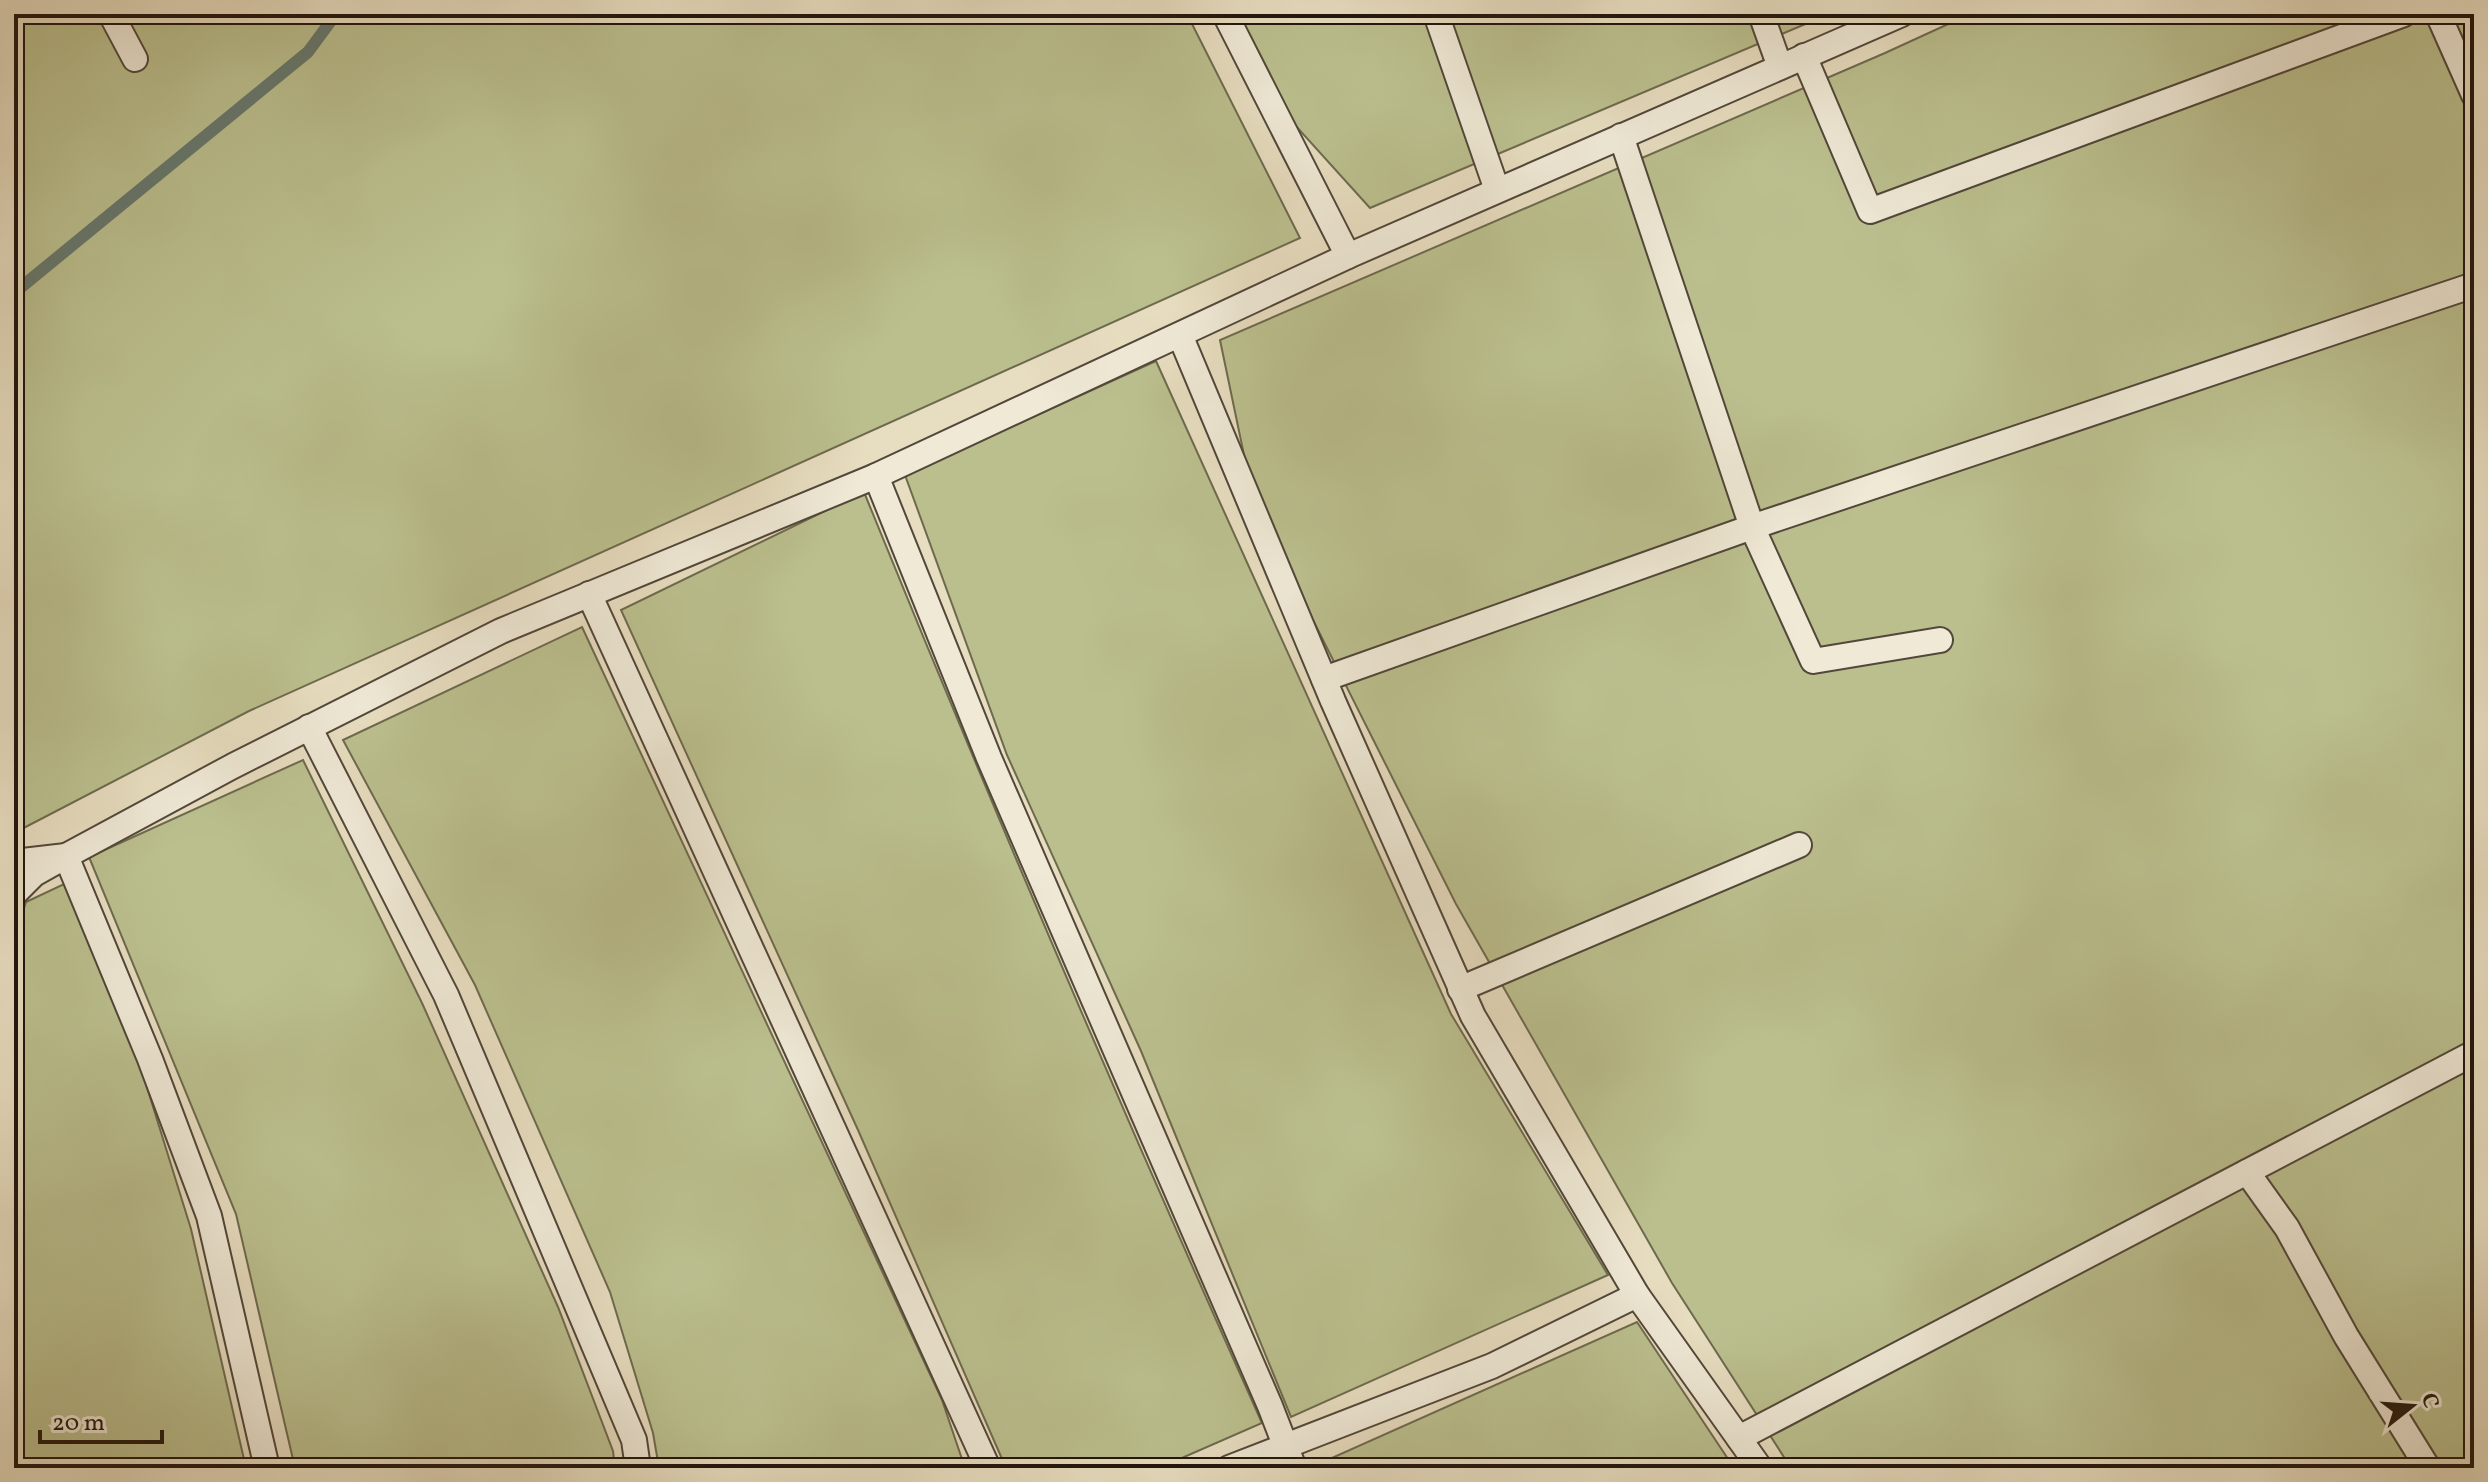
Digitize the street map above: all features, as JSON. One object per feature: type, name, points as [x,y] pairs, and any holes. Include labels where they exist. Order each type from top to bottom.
[{"type":"lane","points":[[111,14],[135,59]]},
{"type":"lane","points":[[1225,14],[1348,256]]},
{"type":"lane","points":[[1436,14],[1497,190]]},
{"type":"lane","points":[[1761,14],[1780,67]]},
{"type":"lane","points":[[14,894],[34,874],[66,856],[309,727],[501,631],[876,476],[1348,256],[1902,14]]},
{"type":"lane","points":[[1804,56],[1870,211],[2404,14]]},
{"type":"lane","points":[[2438,14],[2474,95]]},
{"type":"lane","points":[[1621,136],[1752,527],[1813,661],[1940,640]]},
{"type":"lane","points":[[1324,679],[1752,527],[2474,285]]},
{"type":"lane","points":[[1180,335],[1324,679],[1473,1016],[1637,1295],[1760,1468]]},
{"type":"lane","points":[[876,476],[989,758],[1294,1468]]},
{"type":"lane","points":[[589,594],[988,1468]]},
{"type":"lane","points":[[309,727],[446,995],[634,1440],[638,1468]]},
{"type":"lane","points":[[1460,989],[1799,845]]},
{"type":"lane","points":[[14,862],[66,856]]},
{"type":"lane","points":[[66,856],[150,1059],[209,1216],[267,1468]]},
{"type":"lane","points":[[1739,1438],[2474,1053]]},
{"type":"lane","points":[[2247,1172],[2287,1228],[2346,1336],[2428,1468]]},
{"type":"lane","points":[[1229,1468],[1492,1366],[1637,1295]]},
{"type":"green space","points":[[14,14],[1187,14],[1300,238],[249,711],[14,833]]},
{"type":"green space","points":[[1236,14],[1829,14],[1370,208],[1294,124]]},
{"type":"green space","points":[[1970,14],[2474,14],[2474,1468],[1791,1468],[1672,1283],[1456,904],[1254,503],[1220,340]]},
{"type":"green space","points":[[1156,361],[1451,1014],[1608,1275],[1291,1417],[1141,1051],[1007,755],[905,475]]},
{"type":"green space","points":[[864,492],[1059,959],[1262,1423],[1159,1468],[1006,1468],[858,1130],[621,610]]},
{"type":"green space","points":[[582,627],[942,1400],[965,1468],[659,1468],[653,1433],[610,1292],[475,985],[343,740]]},
{"type":"green space","points":[[303,760],[422,1003],[558,1307],[613,1451],[615,1468],[295,1468],[236,1214],[89,857]]},
{"type":"green space","points":[[64,884],[141,1068],[191,1229],[246,1468],[14,1468],[14,938],[26,902]]},
{"type":"green space","points":[[1637,1322],[1734,1468],[1317,1468],[1316,1465]]},
{"type":"waterway","points":[[14,293],[308,52],[336,14]]}]
